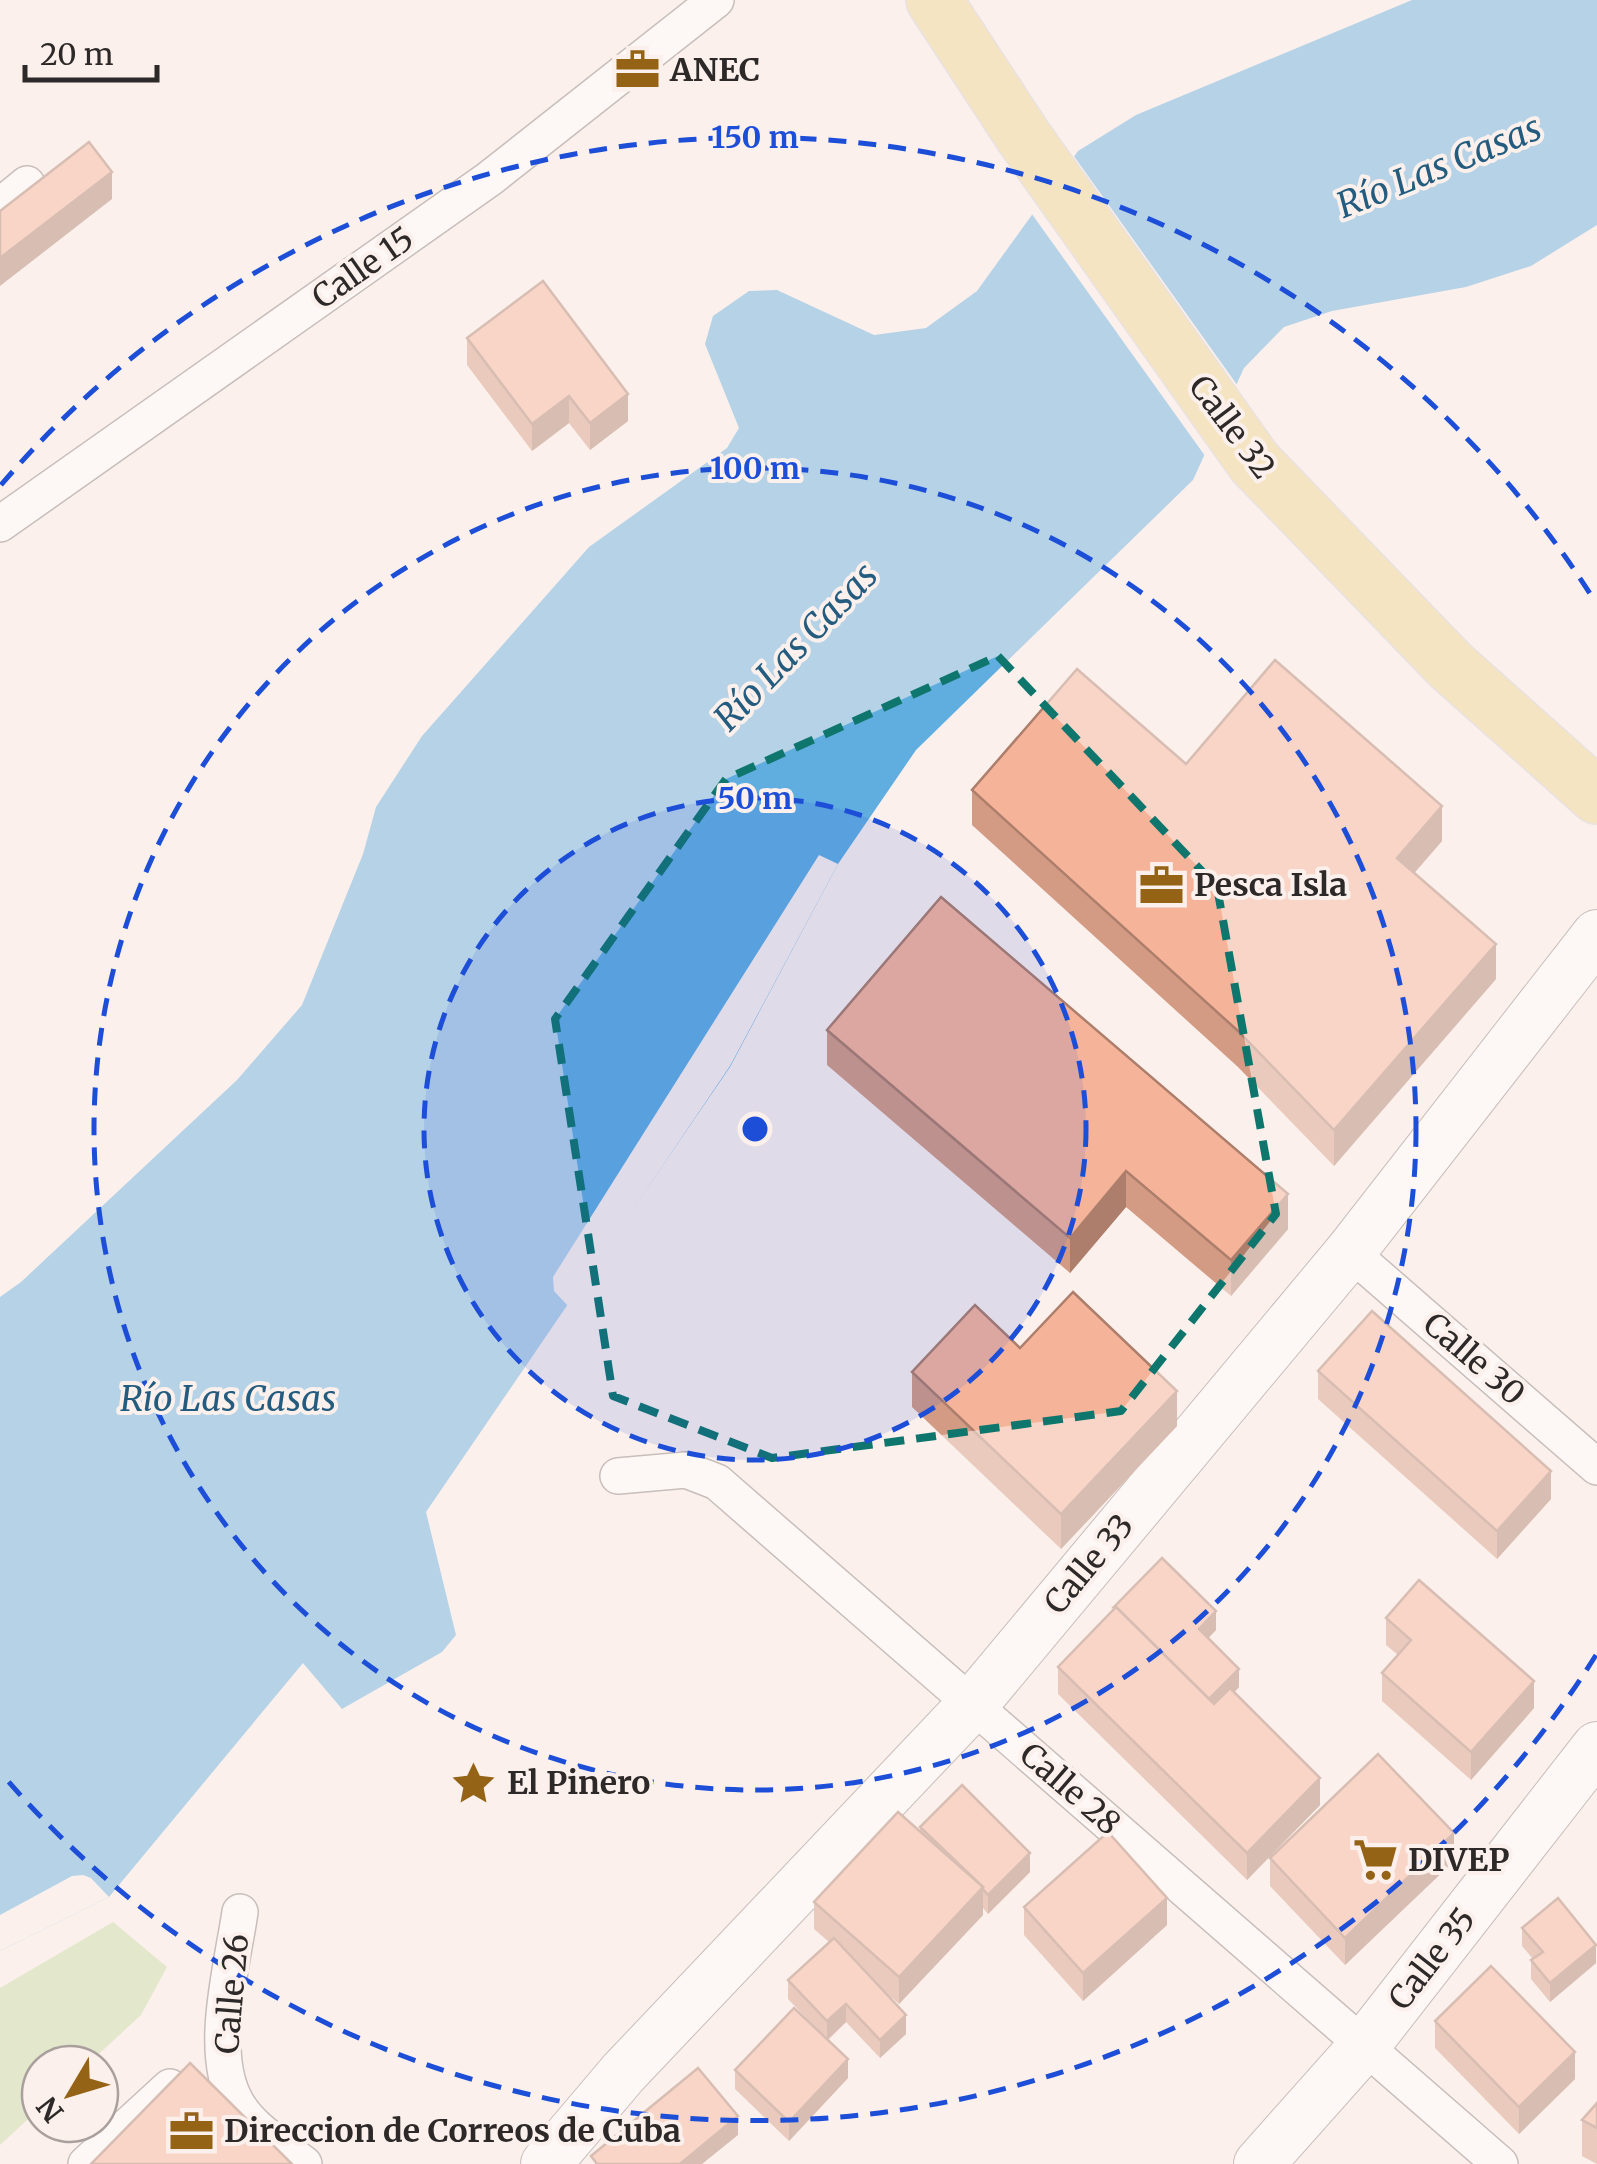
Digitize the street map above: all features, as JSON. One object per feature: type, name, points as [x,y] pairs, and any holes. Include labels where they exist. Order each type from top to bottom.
[{"type":"main road","name":"Calle 32","points":[[934,0],[963,23],[1022,136],[1254,462],[1450,666],[1597,796]]},
{"type":"street","name":"Calle 15","points":[[0,524],[489,179],[716,0]]},
{"type":"street","name":"Calle 33","points":[[546,2164],[624,2073],[972,1704],[1350,1252],[1597,934]]},
{"type":"street","name":"Calle 30","points":[[1350,1252],[1597,1466]]},
{"type":"street","name":"Calle 28","points":[[618,1476],[686,1470],[717,1482],[1500,2164]]},
{"type":"street","name":"Calle 35","points":[[1260,2164],[1364,2046],[1597,1747]]},
{"type":"street","name":"Calle 26","points":[[240,1912],[224,2022],[223,2060],[235,2101],[252,2122],[304,2164]]},
{"type":"street","points":[[86,2164],[171,2087],[223,2060]]},
{"type":"highlighted area","points":[[998,656],[1217,887],[1276,1214],[1121,1411],[772,1458],[613,1396],[555,1019],[726,779]]},
{"type":"green space","points":[[113,1922],[167,1967],[141,2015],[110,2044],[20,2044],[20,2126],[0,2145],[0,1988]]},
{"type":"water","name":"Río Las Casas","points":[[1412,0],[1597,0],[1597,225],[1531,266],[1466,287],[1332,311],[1284,327],[1244,368],[1193,480],[916,750],[838,864],[730,1067],[426,1512],[456,1635],[442,1652],[342,1709],[303,1663],[109,1897],[0,1951],[0,1297],[21,1282],[237,1080],[302,1005],[363,854],[376,807],[422,736],[589,547],[727,448],[739,428],[705,344],[713,316],[749,291],[777,290],[874,335],[926,328],[977,291],[1078,151],[1136,115]]},
{"type":"pier","points":[[1071,152],[1240,389],[1208,460],[1029,210]]},
{"type":"pier","points":[[819,855],[838,864],[730,1066],[568,1306],[554,1291],[553,1277]]},
{"type":"pier","points":[[83,1875],[109,1897],[0,1951],[0,1915],[72,1876]]},
{"type":"building","points":[[89,142],[112,172],[0,258],[0,211]]},
{"type":"building","points":[[543,281],[628,394],[590,423],[569,396],[532,424],[467,338]]},
{"type":"building","points":[[1275,660],[1442,806],[1397,858],[1496,944],[1334,1130],[1238,1031],[972,790],[1077,669],[1186,764]]},
{"type":"building","points":[[941,897],[1288,1194],[1231,1260],[1126,1171],[1070,1238],[827,1030]]},
{"type":"building","points":[[1073,1292],[1177,1391],[1061,1514],[912,1372],[975,1305],[1020,1348]]},
{"type":"building","points":[[1372,1311],[1551,1471],[1497,1531],[1318,1371]]},
{"type":"building","points":[[1162,1558],[1216,1611],[1199,1629],[1239,1669],[1209,1699],[1114,1607]]},
{"type":"building","points":[[1419,1580],[1534,1681],[1471,1752],[1382,1673],[1411,1640],[1386,1618]]},
{"type":"building","points":[[1116,1607],[1214,1704],[1230,1688],[1320,1778],[1247,1853],[1058,1667]]},
{"type":"building","points":[[1378,1754],[1454,1833],[1345,1938],[1270,1858]]},
{"type":"building","points":[[962,1785],[1030,1853],[988,1895],[920,1827]]},
{"type":"building","points":[[898,1812],[983,1887],[899,1977],[814,1902]]},
{"type":"building","points":[[1108,1832],[1167,1898],[1083,1973],[1024,1907]]},
{"type":"building","points":[[1558,1898],[1596,1945],[1550,1983],[1531,1960],[1543,1952],[1522,1928]]},
{"type":"building","points":[[834,1938],[906,2015],[880,2040],[846,2004],[827,2021],[788,1980]]},
{"type":"building","points":[[1491,1966],[1575,2052],[1519,2107],[1435,2021]]},
{"type":"building","points":[[794,2008],[848,2059],[789,2122],[735,2070]]},
{"type":"building","points":[[190,2063],[292,2164],[91,2164],[111,2144],[120,2144],[120,2134]]},
{"type":"building","points":[[698,2068],[738,2116],[680,2164],[597,2164],[591,2156]]},
{"type":"building","points":[[1597,2103],[1597,2128],[1582,2120]]},
{"type":"place","name":"ANEC","points":[[637,70]]},
{"type":"place","name":"Pesca Isla","points":[[1161,885]]},
{"type":"place","name":"El Pinero","points":[[474,1783]]},
{"type":"place","name":"DIVEP","points":[[1375,1860]]},
{"type":"place","name":"Direccion de Correos de Cuba","points":[[191,2131]]}]
